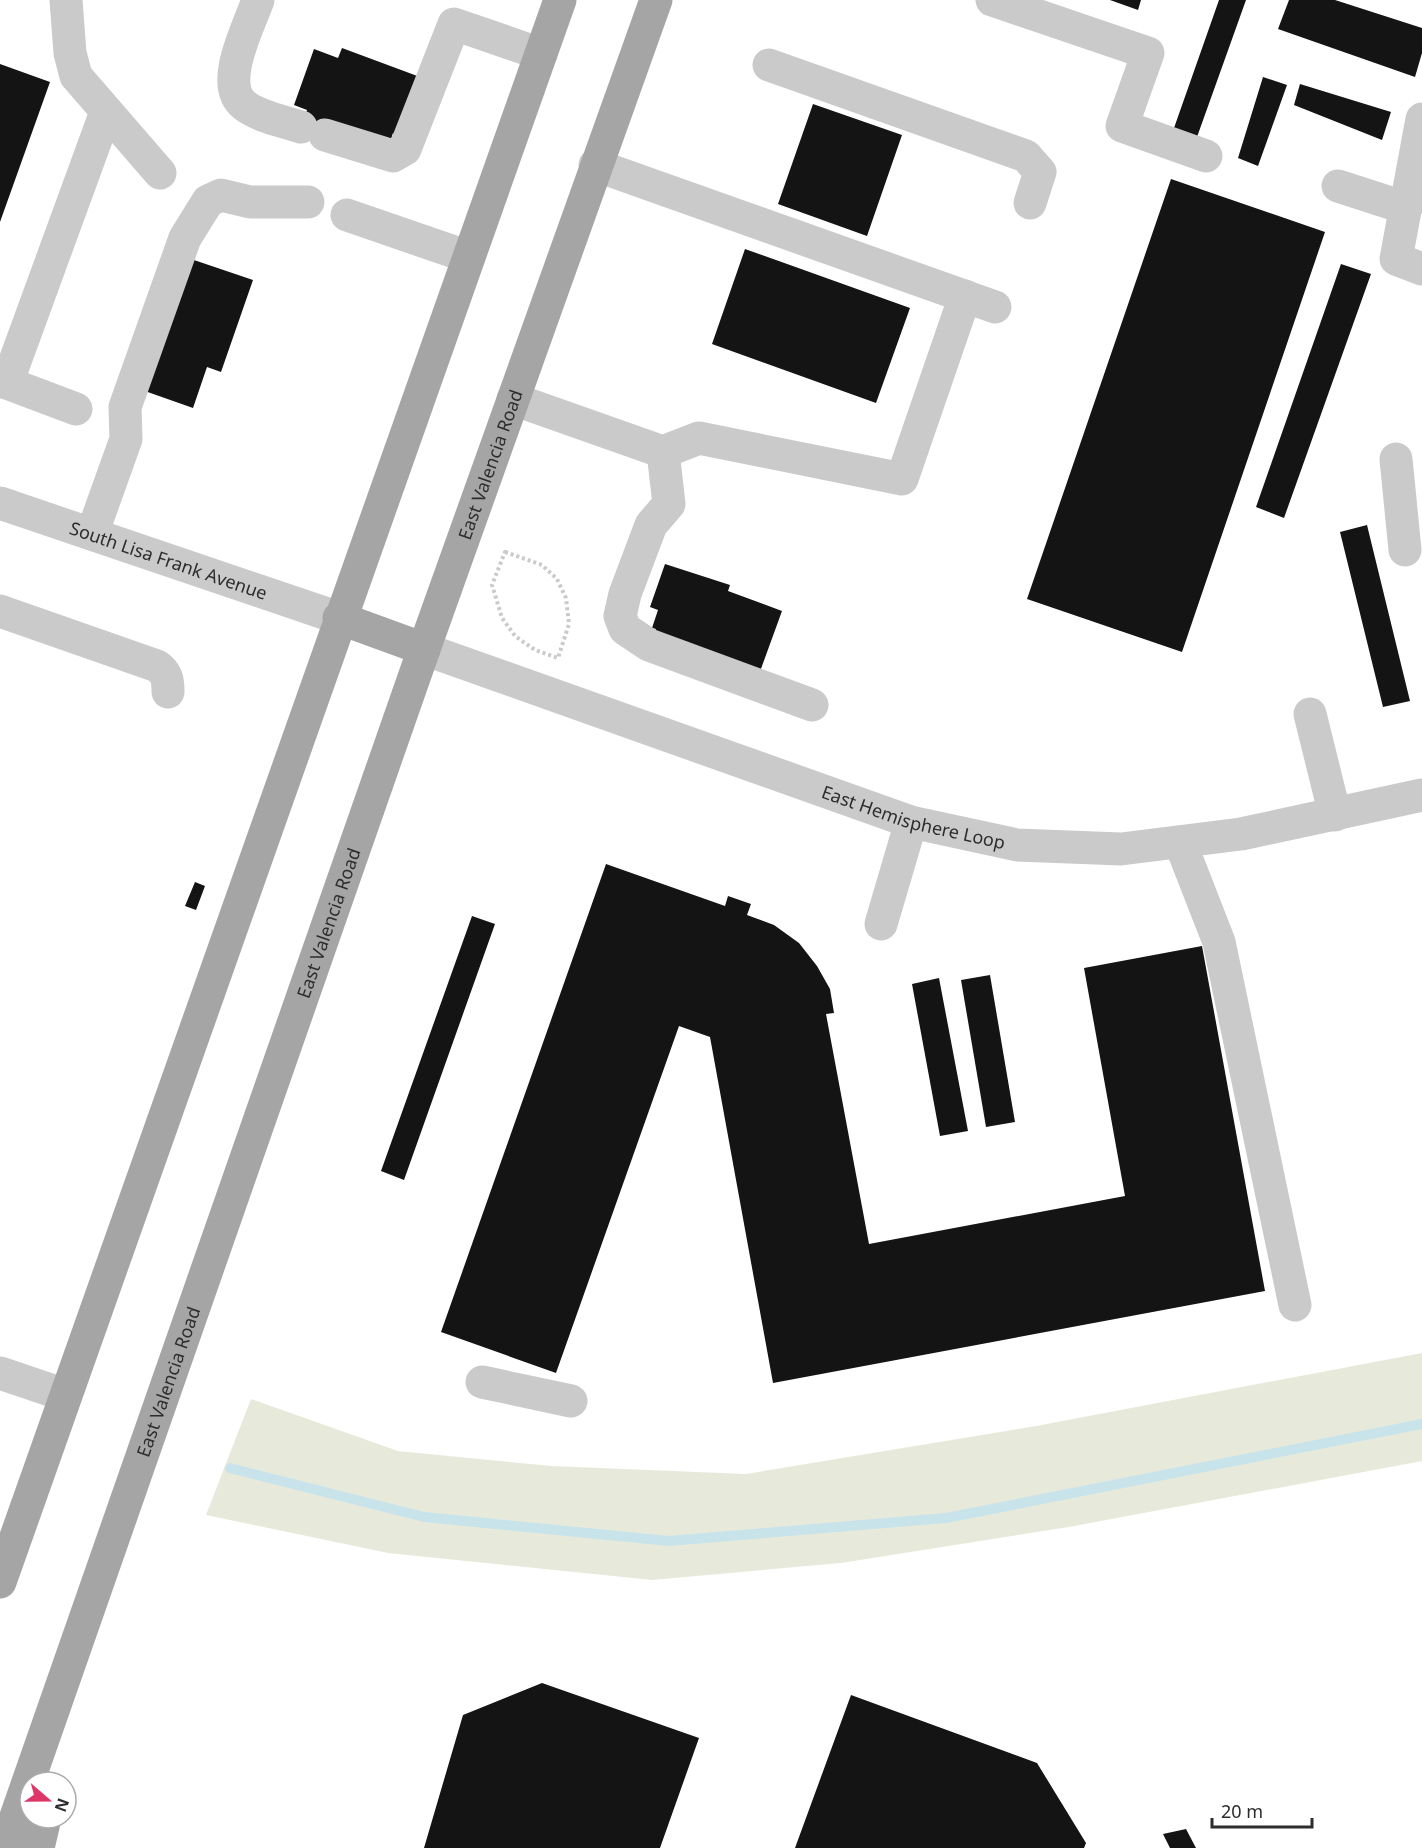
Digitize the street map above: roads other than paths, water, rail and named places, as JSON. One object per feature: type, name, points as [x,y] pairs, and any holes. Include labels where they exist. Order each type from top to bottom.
[{"type":"main road","points":[[0,1582],[339,618],[560,0]]},
{"type":"main road","name":"East Valencia Road","points":[[5,1848],[424,649],[656,0]]},
{"type":"main road","points":[[339,618],[424,649]]},
{"type":"main road","points":[[56,1770],[99,1578]]},
{"type":"main road","points":[[38,1848],[42,1830]]},
{"type":"street","points":[[66,0],[70,53],[76,76],[160,173]]},
{"type":"street","points":[[258,0],[234,68],[232,82],[235,94],[242,104],[255,111],[313,131],[393,156],[405,149],[454,24],[541,54]]},
{"type":"street","points":[[992,0],[1148,52],[1122,126],[1206,156]]},
{"type":"street","points":[[769,65],[1026,156],[1040,172],[1030,203]]},
{"type":"street","points":[[76,409],[4,382],[106,112]]},
{"type":"street","points":[[1422,119],[1396,259],[1422,269]]},
{"type":"street","points":[[513,399],[663,452],[699,438],[902,479],[980,301],[596,165]]},
{"type":"street","points":[[1338,186],[1406,208]]},
{"type":"street","points":[[92,534],[126,439],[125,407],[185,238],[208,201],[220,195],[250,202],[308,202]]},
{"type":"street","points":[[347,215],[469,257]]},
{"type":"street","points":[[663,452],[669,504],[651,525],[625,594],[620,616],[625,629],[649,645],[812,705]]},
{"type":"street","points":[[1396,459],[1405,550]]},
{"type":"street","name":"South Lisa Frank Avenue","points":[[0,503],[339,618]]},
{"type":"street","points":[[0,611],[157,666],[168,680],[168,692]]},
{"type":"street","name":"East Hemisphere Loop","points":[[424,649],[911,822],[1017,845],[1120,849],[1180,842],[1241,834],[1422,795]]},
{"type":"street","points":[[1310,714],[1335,815]]},
{"type":"street","points":[[881,924],[911,822]]},
{"type":"street","points":[[1180,842],[1219,942],[1295,1305]]},
{"type":"street","points":[[0,1373],[65,1395]]},
{"type":"street","points":[[482,1382],[571,1401]]},
{"type":"waterway","points":[[230,1468],[424,1517],[669,1541],[946,1518],[1422,1424]]}]
